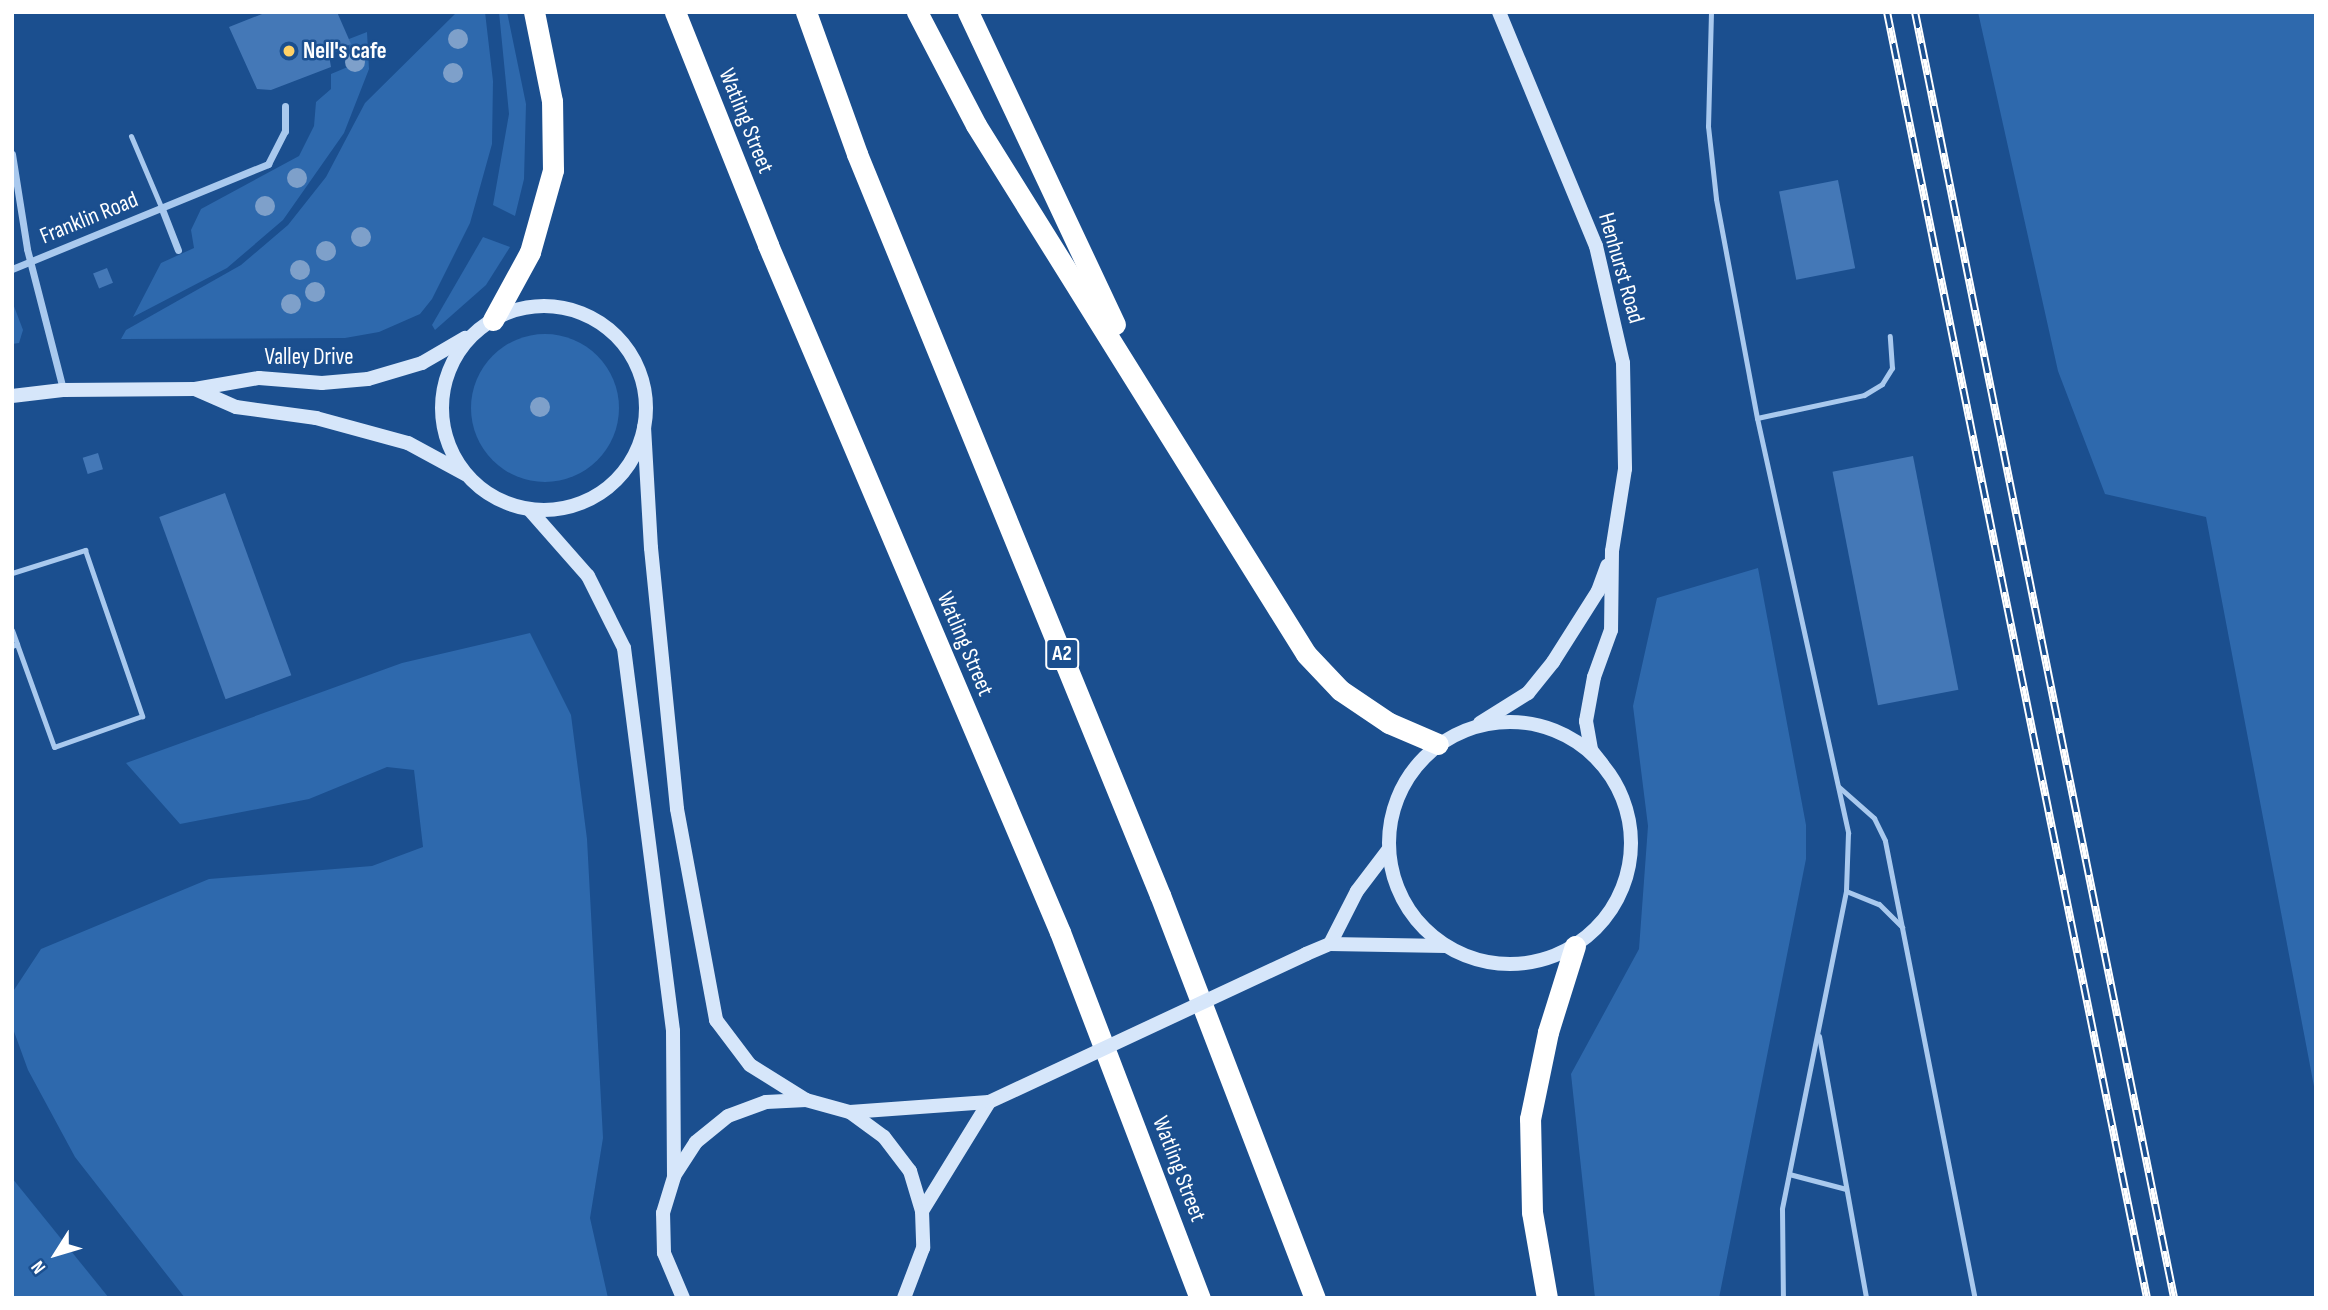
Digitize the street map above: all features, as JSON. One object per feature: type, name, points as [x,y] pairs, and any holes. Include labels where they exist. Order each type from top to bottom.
[{"type":"highway","points":[[493,320],[530,252],[553,170],[553,108],[534,12]]},
{"type":"highway","name":"Watling Street","points":[[675,12],[768,245],[1060,932],[1200,1298]]},
{"type":"highway","name":"A2","points":[[806,12],[857,154],[1160,895],[1315,1298]]},
{"type":"highway","points":[[917,12],[976,125],[1149,397],[1306,654],[1340,690],[1389,723],[1438,744]]},
{"type":"highway","points":[[968,12],[1149,397]]},
{"type":"highway","points":[[1547,1298],[1532,1212],[1530,1119],[1548,1032],[1576,946]]},
{"type":"street","name":"Henhurst Road","points":[[1499,12],[1596,246],[1614,309],[1627,413],[1625,469],[1612,551],[1611,630],[1594,677],[1586,721],[1591,750],[1623,799],[1632,840],[1619,894],[1606,918],[1576,946],[1544,960],[1511,964],[1477,960],[1446,946],[1417,920],[1397,887],[1389,849],[1393,811],[1409,777],[1438,744],[1471,728],[1528,693],[1553,662],[1598,591],[1612,551]]},
{"type":"street","name":"Franklin Road","points":[[12,268],[268,164],[285,131],[285,106]]},
{"type":"street","points":[[12,154],[30,262]]},
{"type":"street","name":"Franklin Road","points":[[162,209],[178,250]]},
{"type":"street","name":"Franklin Road","points":[[30,262],[63,390]]},
{"type":"street","points":[[644,427],[626,468],[603,491],[563,508],[529,509],[496,498],[469,476],[449,443],[444,392],[457,356],[472,335],[493,320],[519,309],[546,306],[599,323],[620,341],[636,364],[644,390],[651,548],[677,809],[716,1020],[750,1065],[806,1100],[850,1112],[989,1102],[1330,944],[1446,946]]},
{"type":"street","name":"Valley Drive","points":[[12,396],[63,390],[195,389],[259,378],[322,383],[384,375],[433,358],[493,320]]},
{"type":"street","name":"Valley Drive","points":[[195,389],[236,407],[329,420],[408,443],[469,476]]},
{"type":"street","points":[[529,509],[588,576],[624,648],[673,1031],[674,1176]]},
{"type":"street","name":"Henhurst Road","points":[[1471,728],[1507,722],[1542,726],[1575,741],[1602,764]]},
{"type":"street","points":[[1330,944],[1357,891],[1389,849]]},
{"type":"street","points":[[683,1298],[664,1252],[663,1213],[674,1176],[696,1142],[728,1116],[766,1102],[806,1100]]},
{"type":"street","points":[[922,1211],[989,1102]]},
{"type":"street","points":[[850,1112],[884,1137],[903,1163],[922,1211],[923,1248],[904,1298]]},
{"type":"lane","points":[[1711,12],[1708,126],[1716,199],[1757,418],[1848,833],[1846,891],[1789,1174],[1779,1241],[1783,1298]]},
{"type":"lane","points":[[131,136],[162,209]]},
{"type":"lane","points":[[1757,418],[1864,395],[1882,384],[1892,368],[1890,336]]},
{"type":"lane","points":[[12,573],[85,550],[141,718],[54,747],[15,645],[12,630]]},
{"type":"lane","points":[[1839,787],[1874,818],[1885,841],[1975,1298]]},
{"type":"lane","points":[[1846,891],[1879,904],[1902,927]]},
{"type":"lane","points":[[1818,1031],[1866,1298]]},
{"type":"lane","points":[[1789,1174],[1846,1189]]},
{"type":"shaded area","points":[[457,12],[485,12],[493,81],[492,144],[470,223],[432,299],[420,314],[379,332],[345,338],[121,339],[126,330],[241,265],[288,225],[326,177],[365,103]]},
{"type":"shaded area","points":[[499,12],[507,12],[526,104],[524,179],[515,216],[493,205],[509,114]]},
{"type":"shaded area","points":[[1978,12],[2316,12],[2316,1097],[2206,517],[2105,494],[2058,371]]},
{"type":"shaded area","points":[[367,32],[369,69],[344,133],[283,220],[227,268],[133,317],[161,263],[194,248],[191,230],[201,209],[299,156],[314,126],[316,102],[331,89],[331,74],[350,66],[349,39]]},
{"type":"shaded area","points":[[483,237],[510,247],[486,285],[435,330],[432,325]]},
{"type":"shaded area","points":[[12,301],[23,330],[19,343],[12,344]]},
{"type":"shaded area","points":[[545,334],[573,340],[597,356],[613,380],[619,408],[613,436],[597,460],[573,476],[545,482],[517,476],[493,460],[477,436],[471,408],[477,380],[493,356],[517,340]]},
{"type":"shaded area","points":[[1758,568],[1806,825],[1806,859],[1719,1298],[1595,1298],[1571,1074],[1639,949],[1648,826],[1633,706],[1657,598]]},
{"type":"shaded area","points":[[530,633],[571,715],[587,839],[603,1138],[590,1218],[608,1298],[185,1298],[75,1157],[28,1070],[12,1026],[12,993],[41,949],[209,879],[372,866],[423,847],[414,770],[387,767],[309,799],[180,824],[126,763],[402,663]]},
{"type":"shaded area","points":[[12,1178],[109,1298],[13,1298]]},
{"type":"building","name":"Nell's cafe","points":[[267,12],[337,12],[351,44],[329,55],[331,67],[271,90],[257,89],[229,27]]},
{"type":"building","points":[[1838,180],[1855,268],[1796,280],[1779,191]]},
{"type":"building","points":[[107,268],[113,283],[99,288],[93,274]]},
{"type":"building","points":[[98,453],[103,469],[88,474],[83,458]]},
{"type":"building","points":[[1913,456],[1958,690],[1878,705],[1833,472]]},
{"type":"building","points":[[225,493],[291,675],[226,699],[159,517]]},
{"type":"railway","points":[[1887,12],[2147,1298]]},
{"type":"railway","points":[[1915,12],[2174,1298]]},
{"type":"place","name":"Nell's cafe","points":[[289,51]]}]
